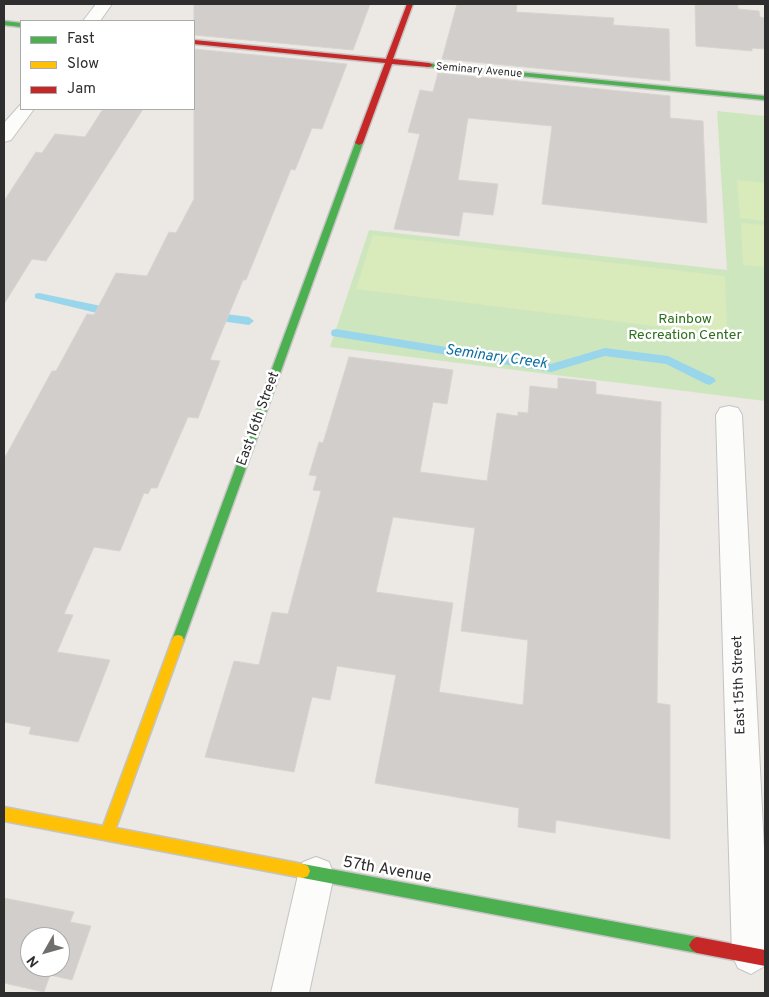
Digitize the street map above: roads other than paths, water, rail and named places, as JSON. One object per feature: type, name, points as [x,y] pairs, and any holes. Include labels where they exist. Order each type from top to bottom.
[{"type":"street","points":[[92,20],[104,4]]},
{"type":"street","name":"East 16th Street","points":[[107,833],[410,4]]},
{"type":"street","points":[[4,23],[20,25]]},
{"type":"street","name":"Seminary Avenue","points":[[195,42],[765,98]]},
{"type":"street","points":[[4,136],[23,110]]},
{"type":"street","name":"East 15th Street","points":[[729,415],[758,956]]},
{"type":"street","name":"57th Avenue","points":[[4,814],[316,875],[758,956]]},
{"type":"street","points":[[290,993],[316,875]]},
{"type":"waterway","name":"Seminary Creek","points":[[39,296],[101,310],[113,310]]},
{"type":"waterway","name":"Seminary Creek","points":[[210,316],[249,321]]},
{"type":"waterway","name":"Seminary Creek","points":[[336,333],[551,368],[605,352],[668,360],[710,381]]},
{"type":"park label","name":"Rainbow Recreation Center","points":[[685,328]]}]
